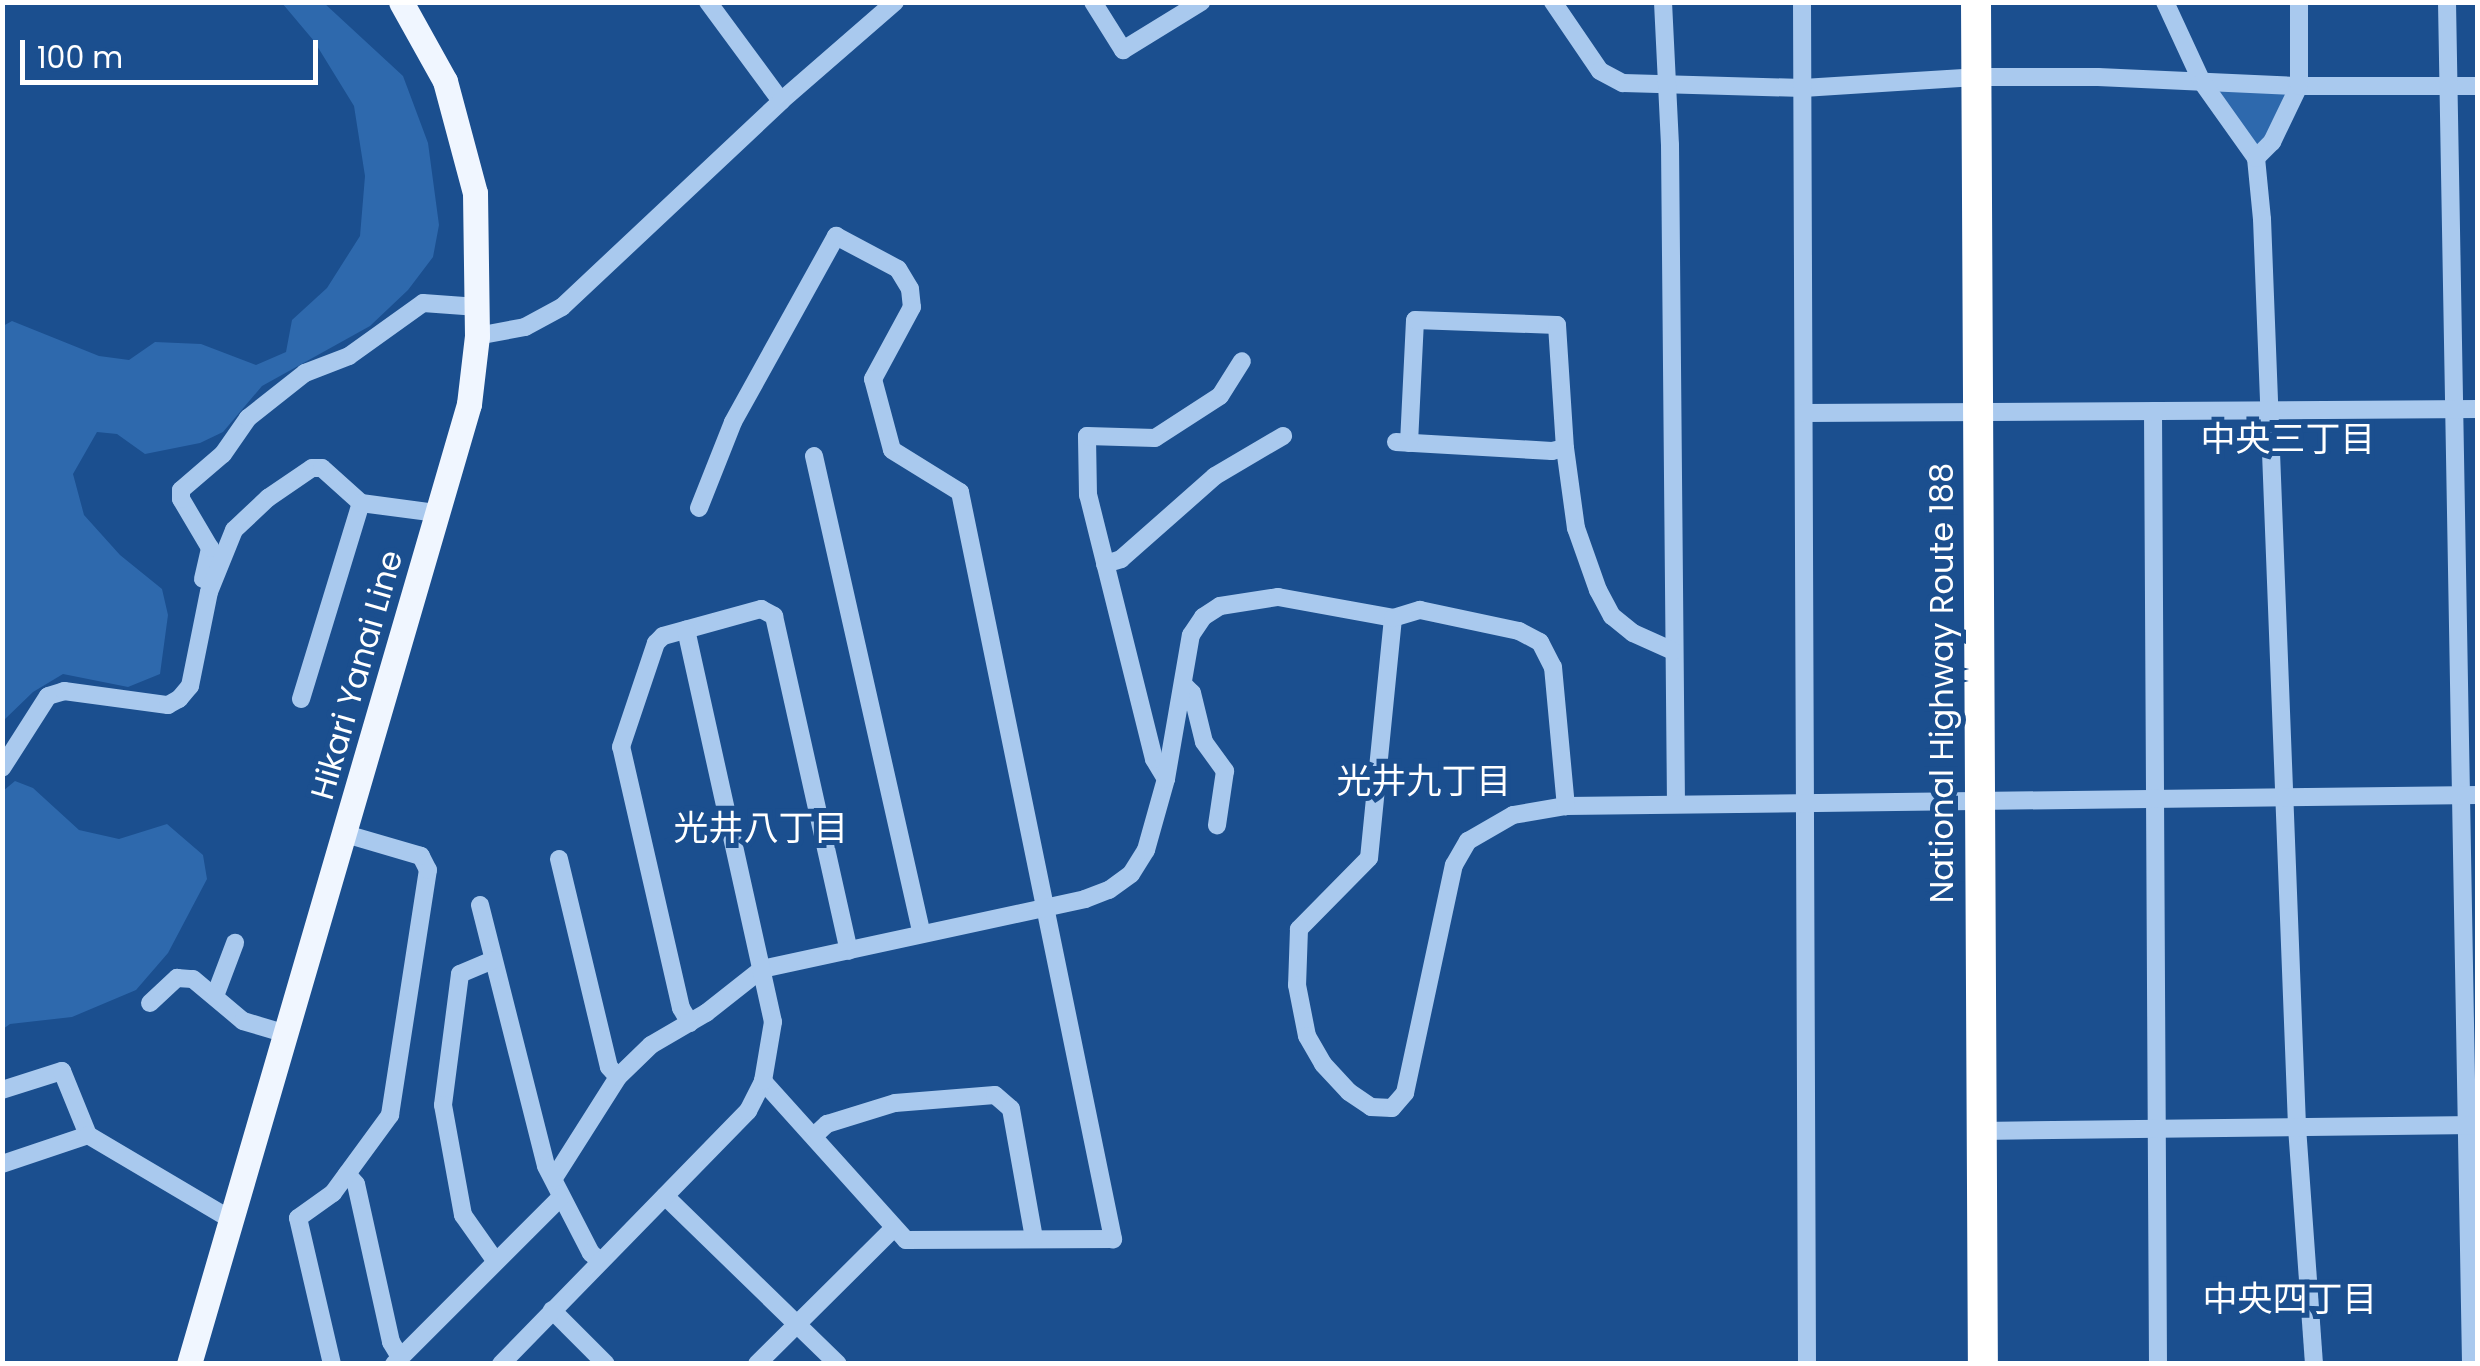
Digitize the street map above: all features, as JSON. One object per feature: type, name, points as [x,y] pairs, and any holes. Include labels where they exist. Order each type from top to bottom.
[{"type":"highway","name":"National Highway Route 188","points":[[1976,2],[1983,1364]]},
{"type":"main road","name":"Hikari Yanai Line","points":[[189,1364],[469,404],[478,307],[475,193],[445,81],[401,2]]},
{"type":"street","points":[[708,2],[781,101]]},
{"type":"street","points":[[477,336],[525,327],[562,307],[781,101],[896,2]]},
{"type":"street","points":[[1094,2],[1123,50],[1201,2]]},
{"type":"street","points":[[1553,2],[1600,72],[1622,82],[1803,88],[1976,76],[2298,86],[2478,86]]},
{"type":"street","points":[[1663,2],[1664,84],[1670,145],[1676,804]]},
{"type":"street","points":[[1802,2],[1807,1364]]},
{"type":"street","points":[[2165,2],[2202,82],[2256,158],[2270,410],[2298,1128],[2314,1364]]},
{"type":"street","points":[[2256,158],[2272,142],[2298,86],[2299,2]]},
{"type":"street","points":[[2447,2],[2454,409],[2469,795],[2471,1364]]},
{"type":"street","points":[[699,508],[733,422],[836,236],[898,269],[910,289],[912,308],[872,379],[892,450],[960,492],[1113,1239],[906,1240],[763,1081]]},
{"type":"street","points":[[208,592],[202,582],[210,548],[181,500],[181,490],[223,454],[248,418],[305,374],[349,356],[423,302],[478,307]]},
{"type":"street","points":[[1565,448],[1552,452],[1402,442],[1415,320],[1556,325],[1565,448],[1576,528],[1612,616],[1633,633],[1673,651]]},
{"type":"street","points":[[1166,780],[1154,759],[1088,495],[1088,436],[1155,438],[1220,396],[1242,361]]},
{"type":"street","points":[[1804,413],[2478,409]]},
{"type":"street","points":[[2153,411],[2158,1364]]},
{"type":"street","points":[[1106,564],[1121,559],[1215,476],[1283,436]]},
{"type":"street","points":[[814,456],[922,934]]},
{"type":"street","points":[[2,768],[48,696],[64,691],[168,705],[179,699],[190,686],[208,592],[234,530],[268,498],[312,468],[322,468],[362,503],[437,513]]},
{"type":"street","points":[[302,699],[362,503]]},
{"type":"street","points":[[347,1174],[356,1184],[397,1360],[558,1187],[618,1077],[651,1045],[690,1023],[762,969],[1047,907],[1110,890],[1131,874],[1146,850],[1166,780],[1191,635],[1203,617],[1220,606],[1278,597],[1392,618],[1420,610],[1519,631],[1540,642],[1552,666],[1566,806]]},
{"type":"street","points":[[690,1023],[680,1008],[621,747],[656,642],[663,636],[761,609],[774,616],[849,951]]},
{"type":"street","points":[[1392,618],[1369,858],[1299,929],[1297,984],[1307,1036],[1323,1064],[1349,1092],[1371,1107],[1392,1108],[1405,1092],[1454,866],[1468,841],[1513,815],[1566,806],[2469,795]]},
{"type":"street","points":[[501,1364],[748,1111],[763,1081],[773,1022],[686,630]]},
{"type":"street","points":[[1184,685],[1192,693],[1204,742],[1225,771],[1217,824]]},
{"type":"street","points":[[332,1364],[298,1218],[332,1193],[390,1115],[428,870],[420,856],[346,834]]},
{"type":"street","points":[[559,858],[609,1068],[618,1077]]},
{"type":"street","points":[[480,905],[546,1166],[599,1260]]},
{"type":"street","points":[[216,996],[235,943]]},
{"type":"street","points":[[493,960],[460,974],[443,1105],[463,1214],[494,1259]]},
{"type":"street","points":[[150,1003],[177,978],[193,979],[243,1021],[287,1034]]},
{"type":"street","points":[[2,1090],[62,1072],[88,1136],[232,1220]]},
{"type":"street","points":[[814,1136],[827,1124],[895,1103],[996,1095],[1011,1109],[1034,1238]]},
{"type":"street","points":[[1980,1131],[2472,1126]]},
{"type":"street","points":[[2,1164],[88,1136]]},
{"type":"street","points":[[665,1196],[838,1364]]},
{"type":"street","points":[[758,1364],[893,1229]]},
{"type":"street","points":[[552,1310],[606,1364]]},
{"type":"shaded area","points":[[282,3],[324,3],[403,76],[428,143],[439,225],[433,257],[408,290],[370,326],[262,386],[223,432],[200,443],[145,454],[117,434],[97,432],[73,474],[84,515],[120,555],[162,589],[168,615],[160,674],[128,687],[63,674],[33,692],[3,721],[3,326],[12,321],[99,356],[129,360],[155,342],[201,344],[256,365],[286,352],[292,320],[327,288],[360,236],[365,176],[354,106],[314,41]]},
{"type":"shaded area","points":[[2207,76],[2293,89],[2257,151]]},
{"type":"shaded area","points":[[15,781],[33,788],[79,830],[119,839],[167,824],[203,855],[207,879],[168,953],[136,990],[72,1017],[10,1024],[3,1029],[3,791]]},
{"type":"district","name":"中央三丁目","points":[[2288,439]]},
{"type":"district","name":"光井九丁目","points":[[1424,781]]},
{"type":"district","name":"光井八丁目","points":[[761,828]]},
{"type":"district","name":"中央四丁目","points":[[2290,1299]]}]
